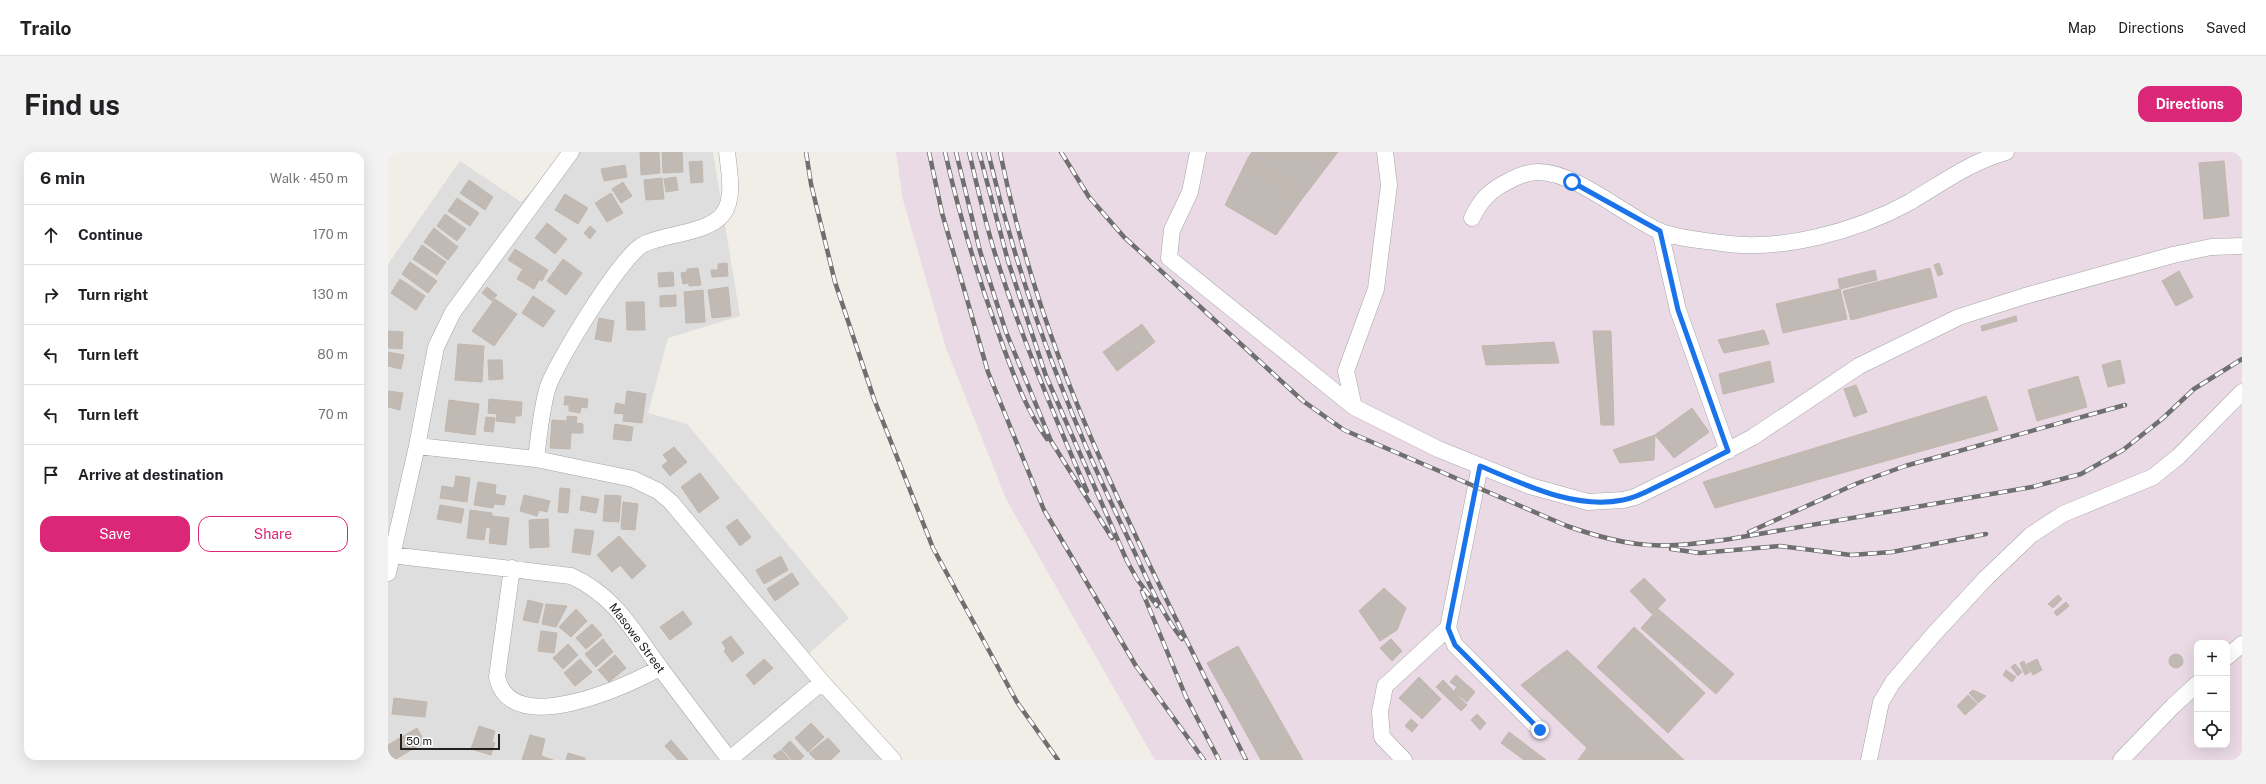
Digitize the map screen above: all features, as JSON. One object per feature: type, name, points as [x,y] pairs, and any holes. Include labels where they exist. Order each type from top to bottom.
[{"type":"street","points":[[388,574],[391,555],[417,446],[432,360],[442,334],[453,312],[571,152]]},
{"type":"street","points":[[536,459],[543,406],[554,370],[619,267],[637,247],[658,239],[701,228],[722,216],[727,207],[729,192],[727,152]]},
{"type":"street","points":[[1198,152],[1190,192],[1172,230],[1169,258],[1354,406],[1438,449],[1530,486],[1588,502],[1606,502],[1635,497],[1728,451],[1774,424],[1859,366],[1959,317],[2025,296],[2173,255],[2211,247],[2242,246]]},
{"type":"street","points":[[1354,406],[1346,371],[1376,289],[1389,185],[1386,152]]},
{"type":"street","points":[[1472,218],[1480,202],[1498,186],[1521,174],[1538,172],[1557,175],[1572,182],[1660,231],[1689,239],[1725,244],[1776,244],[1822,236],[1887,214],[1977,162],[2006,152]]},
{"type":"street","points":[[1660,231],[1678,310],[1728,451]]},
{"type":"street","points":[[1869,760],[1881,702],[1893,682],[1934,634],[1986,578],[2031,536],[2064,514],[2153,477],[2179,456],[2242,392]]},
{"type":"street","points":[[417,446],[536,459],[633,479],[658,491],[671,502],[822,682],[894,760]]},
{"type":"street","points":[[1480,466],[1448,628],[1455,645],[1540,730]]},
{"type":"street","name":"Masowe Street","points":[[391,555],[571,576],[588,583],[614,605],[729,760]]},
{"type":"street","points":[[512,568],[498,677],[504,694],[510,698],[541,707],[566,704],[608,691],[660,668]]},
{"type":"street","points":[[1404,760],[1382,737],[1380,712],[1385,686],[1448,628]]},
{"type":"street","points":[[2230,654],[2242,644]]},
{"type":"street","points":[[729,760],[822,682]]},
{"type":"street","points":[[2121,760],[2173,706],[2194,687]]},
{"type":"shaded area","points":[[568,152],[713,152],[740,316],[668,338],[648,413],[687,424],[849,618],[798,663],[885,760],[388,760],[388,264],[460,161],[521,202]]},
{"type":"shaded area","points":[[896,152],[2242,152],[2242,760],[1155,760],[1006,499],[946,348],[903,200]]},
{"type":"building","points":[[640,152],[659,152],[660,173],[641,175]]},
{"type":"building","points":[[662,152],[682,152],[683,172],[663,173]]},
{"type":"building","points":[[1252,152],[1338,152],[1302,199],[1248,158]]},
{"type":"building","points":[[1248,158],[1302,199],[1276,235],[1225,205]]},
{"type":"building","points":[[702,161],[703,182],[691,183],[689,162]]},
{"type":"building","points":[[2224,161],[2229,216],[2204,219],[2199,163]]},
{"type":"building","points":[[625,165],[627,177],[604,181],[601,169]]},
{"type":"building","points":[[676,177],[678,190],[666,192],[664,179]]},
{"type":"building","points":[[662,178],[664,199],[646,200],[644,180]]},
{"type":"building","points":[[469,180],[493,197],[485,210],[460,193]]},
{"type":"building","points":[[623,182],[632,196],[621,203],[612,189]]},
{"type":"building","points":[[611,193],[623,213],[607,222],[595,203]]},
{"type":"building","points":[[565,194],[588,208],[578,224],[555,210]]},
{"type":"building","points":[[457,198],[479,213],[470,226],[448,211]]},
{"type":"building","points":[[445,214],[466,229],[457,241],[437,226]]},
{"type":"building","points":[[547,223],[567,239],[555,254],[535,238]]},
{"type":"building","points":[[590,226],[596,231],[590,239],[584,233]]},
{"type":"building","points":[[434,228],[458,247],[448,260],[424,242]]},
{"type":"building","points":[[422,245],[446,262],[437,275],[413,259]]},
{"type":"building","points":[[515,249],[548,270],[542,281],[508,260]]},
{"type":"building","points":[[563,259],[582,273],[566,295],[547,281]]},
{"type":"building","points":[[410,262],[437,281],[428,293],[402,274]]},
{"type":"building","points":[[727,263],[728,276],[712,277],[711,270],[718,270],[718,264]]},
{"type":"building","points":[[1939,263],[1943,274],[1938,276],[1934,265]]},
{"type":"building","points":[[698,268],[701,285],[689,286],[689,283],[683,284],[681,273],[687,272],[687,269]]},
{"type":"building","points":[[1930,268],[1937,297],[1851,320],[1843,291]]},
{"type":"building","points":[[522,270],[539,280],[534,289],[517,279]]},
{"type":"building","points":[[1875,270],[1877,280],[1840,289],[1838,279]]},
{"type":"building","points":[[2179,271],[2193,297],[2176,306],[2162,281]]},
{"type":"building","points":[[673,272],[674,286],[659,287],[658,273]]},
{"type":"building","points":[[400,279],[425,296],[416,310],[391,293]]},
{"type":"building","points":[[487,287],[497,295],[492,301],[482,293]]},
{"type":"building","points":[[728,287],[731,316],[712,318],[708,290]]},
{"type":"building","points":[[1840,289],[1847,319],[1783,333],[1776,304]]},
{"type":"building","points":[[703,290],[705,322],[686,323],[684,292]]},
{"type":"building","points":[[676,295],[676,306],[660,307],[660,296]]},
{"type":"building","points":[[533,296],[555,311],[543,327],[522,313]]},
{"type":"building","points":[[495,299],[517,314],[494,346],[472,331]]},
{"type":"building","points":[[626,302],[644,302],[645,330],[627,330]]},
{"type":"building","points":[[2016,316],[2017,321],[1982,331],[1981,326]]},
{"type":"building","points":[[599,318],[614,321],[611,342],[595,339]]},
{"type":"building","points":[[1142,324],[1155,342],[1117,371],[1103,352]]},
{"type":"building","points":[[1764,330],[1769,344],[1724,353],[1718,340]]},
{"type":"building","points":[[388,331],[403,332],[402,349],[388,348]]},
{"type":"building","points":[[1593,331],[1611,331],[1614,425],[1601,425]]},
{"type":"building","points":[[1554,342],[1559,363],[1486,365],[1482,346]]},
{"type":"building","points":[[458,344],[484,346],[482,382],[455,380]]},
{"type":"building","points":[[388,352],[404,355],[401,369],[388,366]]},
{"type":"building","points":[[488,360],[502,360],[503,379],[489,380]]},
{"type":"building","points":[[2120,360],[2125,383],[2108,387],[2102,365]]},
{"type":"building","points":[[1770,361],[1774,382],[1723,394],[1719,374]]},
{"type":"building","points":[[2078,376],[2087,407],[2037,421],[2028,390]]},
{"type":"building","points":[[1856,385],[1867,412],[1854,417],[1844,389]]},
{"type":"building","points":[[388,391],[403,393],[400,410],[388,407]]},
{"type":"building","points":[[627,391],[646,394],[642,423],[623,421],[624,414],[614,413],[616,403],[625,405]]},
{"type":"building","points":[[565,396],[588,399],[587,408],[581,407],[580,413],[569,411],[569,405],[564,405]]},
{"type":"building","points":[[1986,396],[1998,430],[1715,508],[1703,482]]},
{"type":"building","points":[[489,399],[522,402],[521,416],[515,416],[515,423],[496,421],[497,414],[488,413]]},
{"type":"building","points":[[449,400],[479,404],[475,435],[445,431]]},
{"type":"building","points":[[1692,408],[1709,432],[1674,458],[1655,435]]},
{"type":"building","points":[[567,416],[577,417],[576,423],[583,424],[583,433],[571,433],[570,449],[550,448],[552,420],[567,421]]},
{"type":"building","points":[[486,417],[495,418],[493,432],[484,431]]},
{"type":"building","points":[[615,424],[633,427],[631,441],[613,439]]},
{"type":"building","points":[[1655,435],[1654,460],[1620,463],[1613,450]]},
{"type":"building","points":[[674,447],[687,462],[670,476],[662,466],[668,461],[663,455]]},
{"type":"building","points":[[700,473],[719,498],[699,513],[681,487]]},
{"type":"building","points":[[456,476],[470,478],[467,502],[440,498],[442,486],[454,488]]},
{"type":"building","points":[[478,482],[496,485],[495,494],[506,496],[504,505],[494,504],[493,508],[474,505]]},
{"type":"building","points":[[560,488],[570,489],[568,513],[558,512]]},
{"type":"building","points":[[524,495],[550,501],[547,512],[539,510],[537,516],[520,511]]},
{"type":"building","points":[[605,495],[621,496],[619,522],[603,521]]},
{"type":"building","points":[[582,496],[599,499],[596,513],[580,510]]},
{"type":"building","points":[[623,502],[638,504],[635,530],[621,529]]},
{"type":"building","points":[[440,505],[464,509],[461,523],[437,519]]},
{"type":"building","points":[[470,510],[492,513],[490,528],[486,527],[484,540],[467,538]]},
{"type":"building","points":[[492,516],[509,518],[506,545],[489,543]]},
{"type":"building","points":[[548,519],[549,547],[530,548],[529,520]]},
{"type":"building","points":[[737,519],[751,537],[740,546],[726,527]]},
{"type":"building","points":[[575,529],[594,531],[590,555],[572,552]]},
{"type":"building","points":[[619,536],[646,566],[632,579],[620,565],[612,572],[597,555]]},
{"type":"building","points":[[781,556],[788,570],[764,584],[756,570]]},
{"type":"building","points":[[792,573],[799,584],[775,601],[767,589]]},
{"type":"building","points":[[1644,578],[1666,600],[1652,614],[1630,591]]},
{"type":"building","points":[[1384,588],[1406,608],[1397,630],[1380,641],[1359,611]]},
{"type":"building","points":[[2058,595],[2062,599],[2053,608],[2048,604]]},
{"type":"building","points":[[528,600],[543,604],[538,623],[523,620]]},
{"type":"building","points":[[2066,602],[2069,606],[2057,616],[2054,612]]},
{"type":"building","points":[[546,604],[567,606],[556,627],[542,624]]},
{"type":"building","points":[[576,609],[587,621],[571,637],[559,627]]},
{"type":"building","points":[[1658,609],[1734,674],[1716,694],[1641,628]]},
{"type":"building","points":[[683,611],[692,624],[670,640],[660,627]]},
{"type":"building","points":[[592,624],[602,635],[586,649],[576,638]]},
{"type":"building","points":[[1634,627],[1705,693],[1668,733],[1597,667]]},
{"type":"building","points":[[541,631],[557,633],[554,653],[538,651]]},
{"type":"building","points":[[731,636],[744,653],[732,662],[724,651],[726,649],[722,642]]},
{"type":"building","points":[[603,639],[613,652],[596,667],[585,654]]},
{"type":"building","points":[[1391,639],[1402,651],[1392,661],[1380,648]]},
{"type":"building","points":[[568,644],[578,655],[563,669],[553,658]]},
{"type":"building","points":[[1238,646],[1303,760],[1261,760],[1207,663]]},
{"type":"building","points":[[1567,650],[1684,760],[1578,760],[1587,748],[1521,685]]},
{"type":"building","points":[[2176,654],[2181,656],[2183,661],[2181,666],[2176,668],[2171,666],[2169,661],[2171,656]]},
{"type":"building","points":[[615,655],[626,668],[609,682],[598,670]]},
{"type":"building","points":[[580,659],[592,672],[575,686],[564,673]]},
{"type":"building","points":[[764,659],[773,668],[754,685],[746,675]]},
{"type":"building","points":[[2037,659],[2042,670],[2033,675],[2027,664]]},
{"type":"building","points":[[2024,661],[2030,672],[2025,675],[2020,663]]},
{"type":"building","points":[[2015,664],[2022,672],[2018,676],[2011,667]]},
{"type":"building","points":[[2006,670],[2016,677],[2012,682],[2003,675]]},
{"type":"building","points":[[1456,675],[1475,692],[1467,702],[1454,691],[1457,687],[1450,682]]},
{"type":"building","points":[[1419,677],[1441,699],[1422,719],[1399,698]]},
{"type":"building","points":[[1443,680],[1467,705],[1461,711],[1436,687]]},
{"type":"building","points":[[1973,690],[1986,696],[1978,703],[1969,693]]},
{"type":"building","points":[[1968,695],[1977,704],[1965,715],[1957,706]]},
{"type":"building","points":[[394,698],[427,702],[425,717],[392,714]]},
{"type":"building","points":[[1477,714],[1486,723],[1480,730],[1471,720]]},
{"type":"building","points":[[1411,719],[1418,725],[1412,732],[1405,726]]},
{"type":"building","points":[[811,723],[824,737],[808,752],[795,738]]},
{"type":"building","points":[[479,726],[495,731],[492,742],[495,743],[491,755],[471,749]]},
{"type":"building","points":[[417,728],[425,742],[394,760],[388,750],[388,745]]},
{"type":"building","points":[[1509,732],[1546,760],[1524,760],[1501,743]]},
{"type":"building","points":[[530,735],[545,739],[541,756],[553,760],[522,760]]},
{"type":"building","points":[[828,738],[840,751],[831,760],[816,760],[809,753]]},
{"type":"building","points":[[671,740],[688,760],[678,760],[665,746]]},
{"type":"building","points":[[790,741],[804,756],[800,760],[792,760],[782,749]]},
{"type":"building","points":[[781,750],[790,760],[777,760],[773,756]]},
{"type":"building","points":[[568,753],[585,758],[585,760],[566,760]]},
{"type":"railway","points":[[806,152],[811,184],[835,282],[874,399],[933,548],[1017,702],[1058,760]]},
{"type":"railway","points":[[929,152],[942,213],[988,372],[1044,510],[1136,666],[1204,760]]},
{"type":"railway","points":[[945,152],[962,221],[991,312],[1020,389],[1032,415],[1047,439]]},
{"type":"railway","points":[[956,152],[980,251],[1006,332],[1051,441],[1112,538]]},
{"type":"railway","points":[[969,152],[990,236],[1018,321],[1087,491]]},
{"type":"railway","points":[[979,152],[1008,261],[1046,376],[1127,561],[1137,579],[1157,606]]},
{"type":"railway","points":[[988,152],[1000,201],[1030,299],[1084,443],[1152,589],[1173,627],[1182,639]]},
{"type":"railway","points":[[1000,152],[1030,272],[1056,350],[1071,389],[1137,540],[1246,760]]},
{"type":"railway","points":[[1061,152],[1089,197],[1124,237],[1303,401],[1344,430],[1567,526],[1602,537],[1629,543],[1672,545],[1730,539],[2032,487],[2081,474],[2123,450],[2162,419],[2194,389],[2242,359]]},
{"type":"railway","points":[[1749,532],[1858,483],[1905,466],[2125,405]]},
{"type":"railway","points":[[1671,549],[1700,553],[1780,546],[1851,555],[1892,552],[1986,534]]},
{"type":"railway","points":[[1142,591],[1186,697],[1219,760]]},
{"type":"route","points":[[1540,730],[1455,645],[1448,628],[1480,466],[1530,486],[1570,498],[1588,502],[1606,502],[1635,497],[1728,451],[1688,344],[1667,266],[1660,231],[1572,182]]}]
